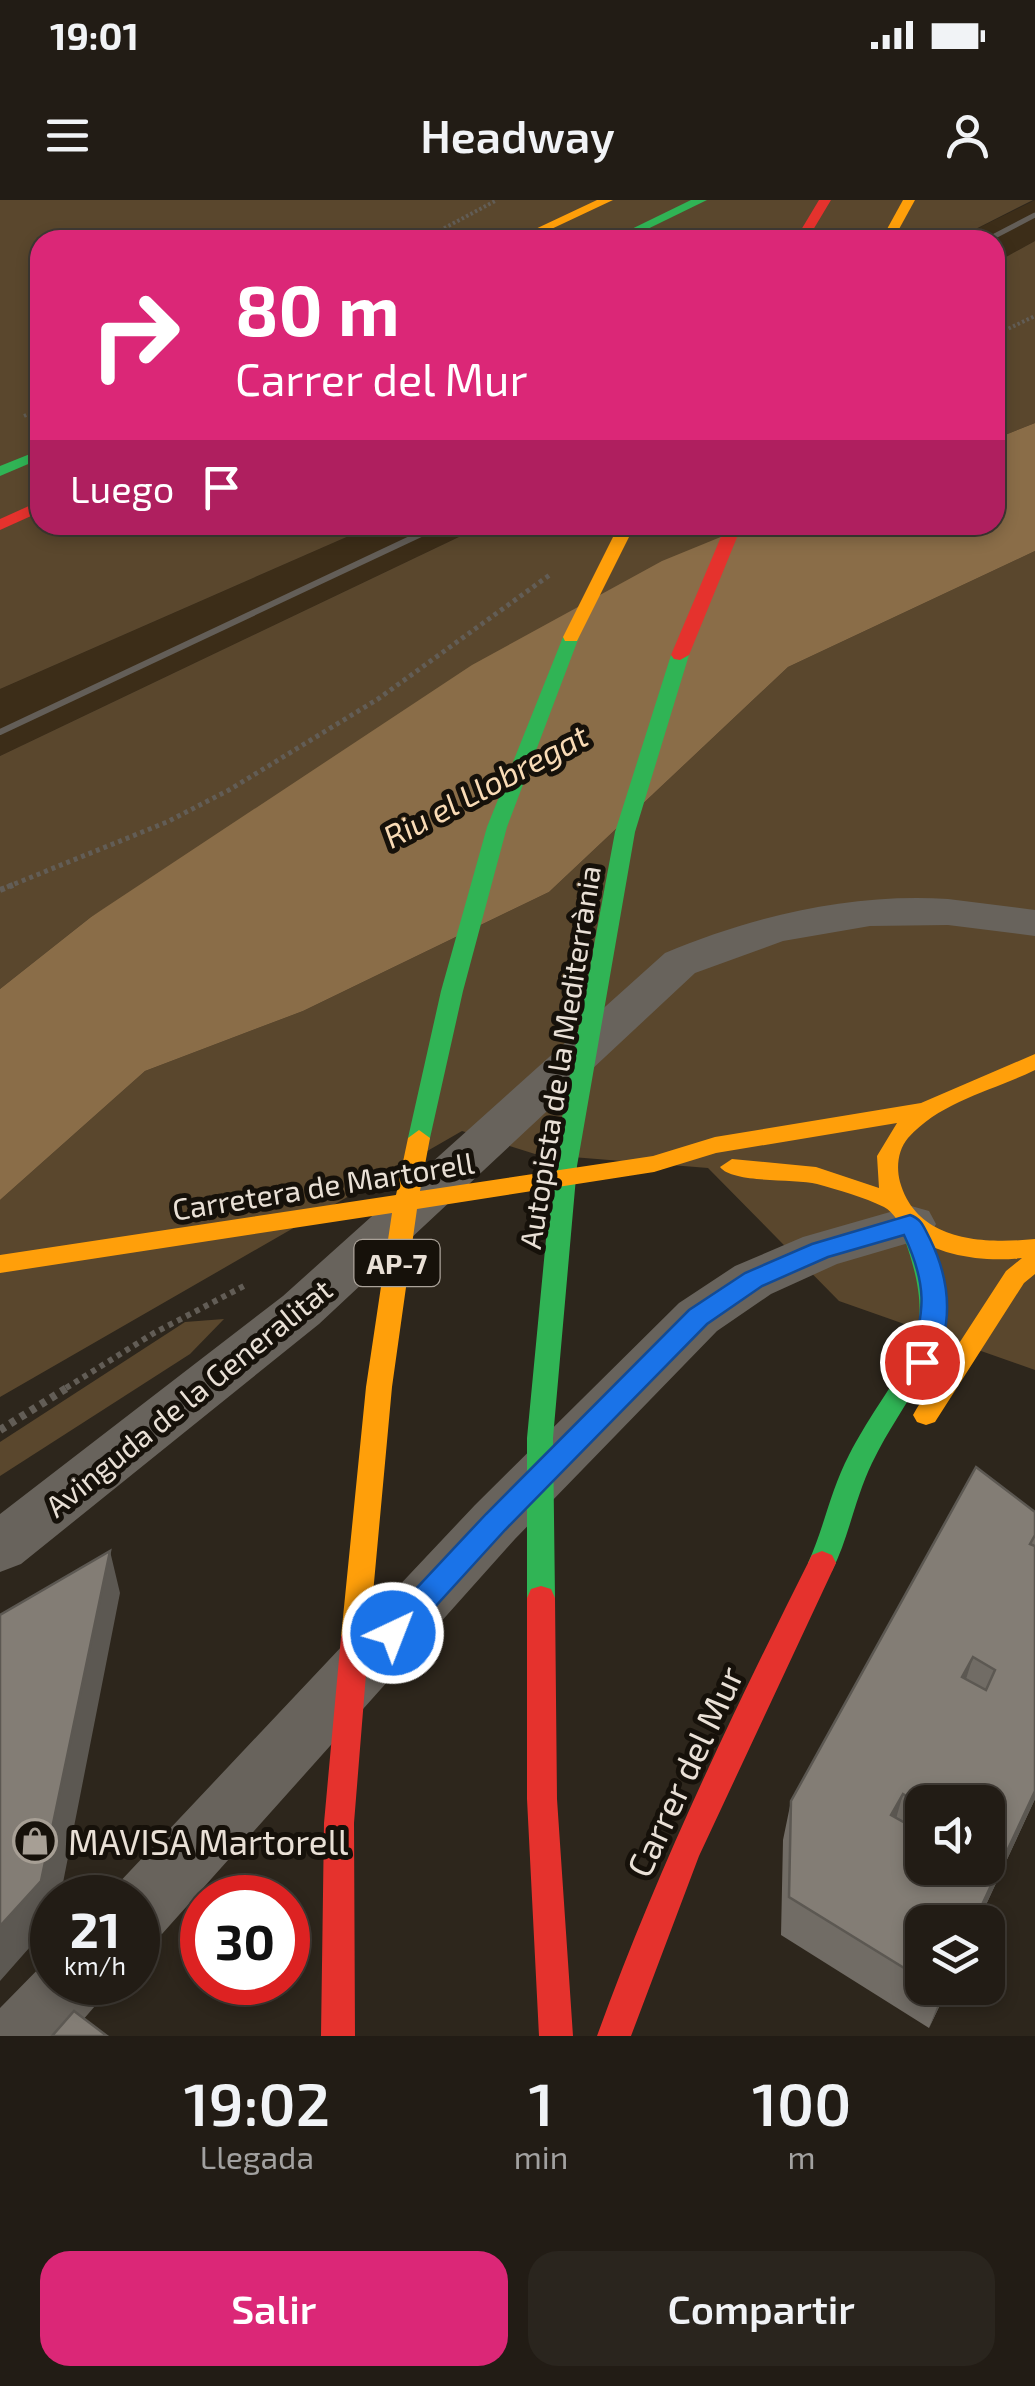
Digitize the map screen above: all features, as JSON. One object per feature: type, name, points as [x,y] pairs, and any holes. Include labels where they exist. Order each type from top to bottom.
[{"type":"main road","points":[[540,230],[607,200]]},
{"type":"main road","points":[[636,230],[701,200]]},
{"type":"main road","points":[[807,230],[825,200]]},
{"type":"main road","points":[[892,230],[909,200]]},
{"type":"main road","points":[[0,472],[30,458]]},
{"type":"main road","points":[[0,525],[30,511]]},
{"type":"main road","name":"AP-7","points":[[338,2036],[341,1803],[372,1436],[408,1188],[452,991],[498,827],[570,639],[622,535]]},
{"type":"main road","name":"Autopista de la Mediterrània","points":[[556,2036],[542,1799],[540,1438],[565,1166],[625,832],[685,638],[730,535]]},
{"type":"main road","points":[[654,1164],[714,1145],[932,1109],[1035,1060]]},
{"type":"main road","name":"Carrer del Mur","points":[[614,2036],[644,1946],[716,1775],[832,1542],[859,1462],[922,1362],[934,1324],[936,1288],[927,1258],[885,1172],[889,1148],[903,1129],[932,1109]]},
{"type":"main road","points":[[654,1164],[797,1169],[832,1176],[903,1213],[942,1242],[974,1251],[1015,1252],[1035,1248]]},
{"type":"main road","name":"Carretera de Martorell","points":[[0,1264],[654,1164]]},
{"type":"main road","points":[[912,1436],[1016,1277],[1035,1261]]},
{"type":"main road","name":"Carrer del Mur","points":[[832,1542],[870,1499]]},
{"type":"street","name":"Avinguda de la Generalitat","points":[[0,1546],[300,1310],[680,962],[730,940],[834,917],[936,911],[1035,923]]},
{"type":"street","points":[[160,1887],[496,1522],[698,1317],[753,1280],[903,1213]]},
{"type":"street","points":[[22,2036],[50,2005]]},
{"type":"path","points":[[441,230],[497,200]]},
{"type":"path","points":[[1005,330],[1035,316]]},
{"type":"path","points":[[0,890],[167,822],[229,790],[378,699],[462,642],[535,583]]},
{"type":"path","points":[[0,1430],[154,1333],[258,1276]]},
{"type":"shaded area","points":[[0,200],[1033,200],[974,230],[30,230],[30,535],[351,535],[0,689]]},
{"type":"shaded area","points":[[1035,200],[1035,241],[1005,258],[1005,230],[974,230]]},
{"type":"shaded area","points":[[1035,241],[1035,423],[1005,435],[1005,258]]},
{"type":"shaded area","points":[[351,535],[463,535],[0,756],[0,689]]},
{"type":"shaded area","points":[[463,535],[733,535],[91,917],[0,989],[0,756]]},
{"type":"shaded area","points":[[1035,551],[1035,1370],[839,1301],[708,1168],[535,1154],[462,1131],[0,1397],[0,1200],[145,1071],[303,1011],[549,892],[788,667]]},
{"type":"shaded area","points":[[224,1319],[190,1354],[0,1476],[0,1442],[185,1322]]},
{"type":"water","name":"Riu el Llobregat","points":[[1035,423],[1035,551],[788,667],[549,892],[303,1011],[145,1071],[0,1200],[0,989],[91,917],[472,665],[662,561],[726,535],[1005,535],[1005,435]]},
{"type":"building","points":[[976,1467],[1035,1512],[1035,1535],[1030,1544],[1035,1546],[1035,1791],[1005,1855],[1005,1785],[905,1785],[905,1795],[891,1815],[905,1823],[905,1885],[991,1885],[982,1905],[905,1905],[905,1969],[789,1897],[791,1801]],"holes":[[[973,1657],[995,1670],[986,1690],[962,1677]]]},
{"type":"building","name":"MAVISA Martorell","points":[[110,1551],[42,1875],[30,1875],[30,1893],[0,1926],[0,1615]]},
{"type":"building","points":[[74,2011],[107,2036],[52,2036]]},
{"type":"railway","points":[[1005,231],[1035,215]]},
{"type":"railway","points":[[0,732],[419,535]]},
{"type":"traffic: fast","points":[[636,230],[701,200]]},
{"type":"traffic: fast","points":[[0,472],[30,458]]},
{"type":"traffic: fast","points":[[419,1138],[452,991],[497,827],[571,637]]},
{"type":"traffic: fast","points":[[541,1598],[540,1438],[565,1166],[625,832],[680,655]]},
{"type":"traffic: fast","points":[[822,1563],[859,1462],[925,1352],[933,1327],[934,1299],[927,1265],[911,1224]]},
{"type":"traffic: slow","points":[[540,230],[607,200]]},
{"type":"traffic: slow","points":[[892,230],[909,200]]},
{"type":"traffic: slow","points":[[571,637],[622,535]]},
{"type":"traffic: slow","points":[[1035,1061],[929,1108],[900,1133],[888,1156],[887,1169],[898,1205],[911,1222],[928,1234],[969,1248],[1035,1248]]},
{"type":"traffic: slow","points":[[0,1264],[654,1164],[715,1145],[932,1109]]},
{"type":"traffic: slow","points":[[355,1637],[387,1324],[419,1138]]},
{"type":"traffic: slow","points":[[732,1167],[816,1175],[895,1202]]},
{"type":"traffic: slow","points":[[926,1415],[1015,1277],[1035,1261]]},
{"type":"traffic: jam","points":[[807,230],[825,200]]},
{"type":"traffic: jam","points":[[0,525],[30,511]]},
{"type":"traffic: jam","points":[[680,655],[730,535]]},
{"type":"traffic: jam","points":[[614,2036],[684,1855],[822,1563]]},
{"type":"traffic: jam","points":[[541,1598],[542,1799],[556,2036]]},
{"type":"traffic: jam","points":[[338,2036],[339,1823],[355,1637]]},
{"type":"place","name":"MAVISA Martorell","points":[[35,1841]]},
{"type":"route","points":[[393,1633],[698,1317],[753,1280],[821,1250],[910,1224],[936,1288],[934,1324],[922,1362]]}]
